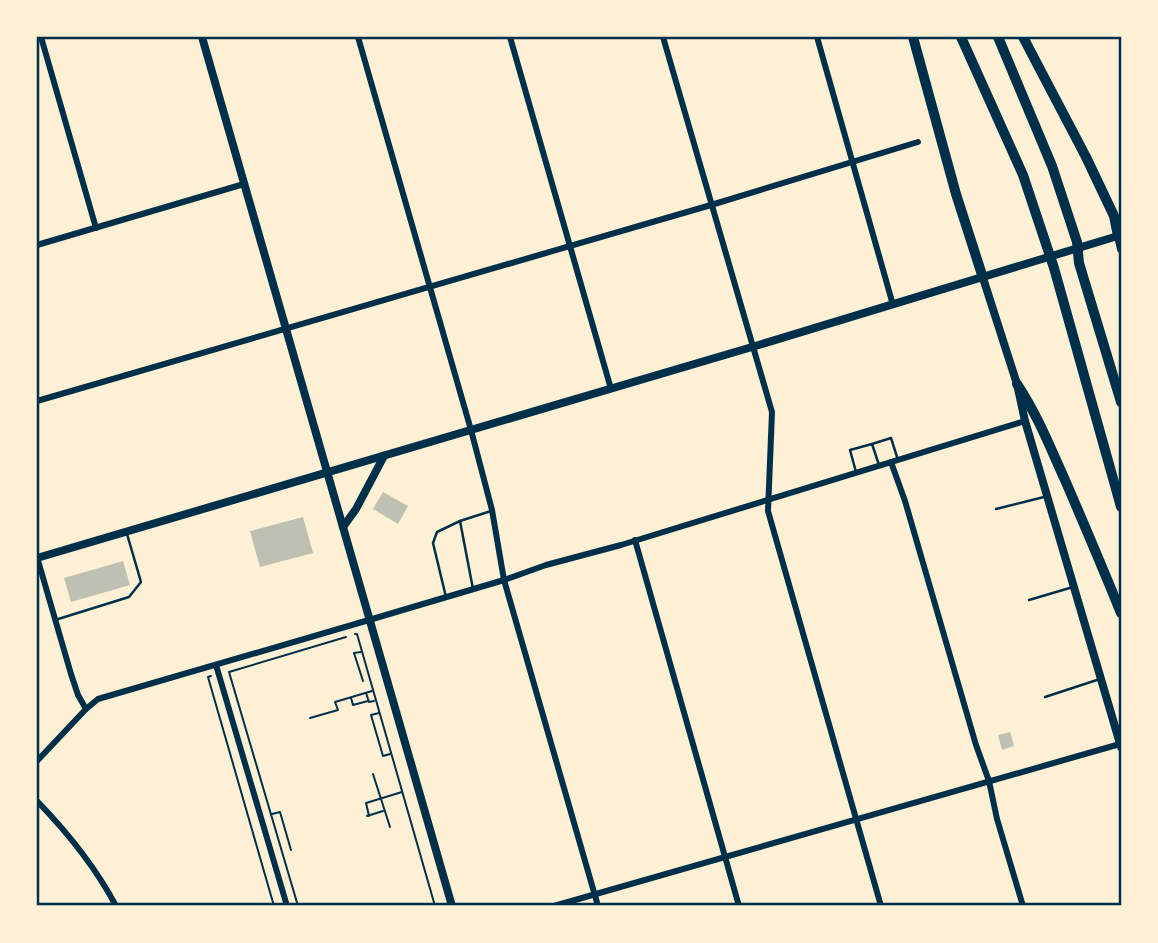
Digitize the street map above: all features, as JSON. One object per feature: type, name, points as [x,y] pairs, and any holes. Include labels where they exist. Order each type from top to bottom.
[{"type":"highway","points":[[913,37],[953,184],[983,278]]},
{"type":"highway","points":[[961,37],[1027,188],[1054,268],[1121,507]]},
{"type":"highway","points":[[998,37],[1052,166],[1077,242],[1079,263],[1121,402]]},
{"type":"highway","points":[[1023,37],[1086,157],[1120,235]]},
{"type":"highway","points":[[1017,384],[1043,430],[1121,613]]},
{"type":"main road","points":[[202,37],[452,906]]},
{"type":"main road","points":[[37,558],[893,305],[1120,235],[1121,249]]},
{"type":"main road","points":[[983,278],[1017,384],[1025,421],[1121,746]]},
{"type":"main road","points":[[343,527],[356,509],[384,456]]},
{"type":"street","points":[[41,37],[96,228]]},
{"type":"street","points":[[358,37],[471,430],[492,510],[503,580],[598,906]]},
{"type":"street","points":[[510,37],[611,389]]},
{"type":"street","points":[[663,37],[772,412],[768,511],[881,906]]},
{"type":"street","points":[[817,37],[893,305]]},
{"type":"street","points":[[37,401],[918,142]]},
{"type":"street","points":[[37,245],[244,184]]},
{"type":"street","points":[[37,761],[86,709],[99,699],[503,580],[1025,421]]},
{"type":"street","points":[[895,461],[1023,906]]},
{"type":"street","points":[[635,540],[739,906]]},
{"type":"street","points":[[37,558],[78,695],[86,709]]},
{"type":"street","points":[[216,666],[287,906]]},
{"type":"street","points":[[554,906],[1121,746]]},
{"type":"street","points":[[37,801],[88,862],[116,906]]},
{"type":"lane","points":[[856,472],[850,450],[891,438],[895,461]]},
{"type":"lane","points":[[872,444],[879,466]]},
{"type":"lane","points":[[996,509],[1047,496]]},
{"type":"lane","points":[[446,597],[433,542],[437,532],[492,510]]},
{"type":"lane","points":[[460,521],[472,589]]},
{"type":"lane","points":[[55,620],[128,597],[141,582],[126,532]]},
{"type":"lane","points":[[1029,600],[1073,587]]},
{"type":"lane","points":[[1045,697],[1100,680]]},
{"type":"path","points":[[357,634],[435,906]]},
{"type":"path","points":[[298,906],[229,671],[344,638]]},
{"type":"path","points":[[362,651],[354,653],[363,681]]},
{"type":"path","points":[[219,674],[208,677],[274,906]]},
{"type":"path","points":[[310,718],[338,710],[335,702],[373,691]]},
{"type":"path","points":[[366,692],[368,701]]},
{"type":"path","points":[[351,697],[353,705],[376,700]]},
{"type":"path","points":[[380,712],[372,715],[377,735],[383,756],[391,754]]},
{"type":"path","points":[[377,735],[385,732]]},
{"type":"path","points":[[373,774],[390,827]]},
{"type":"path","points":[[384,811],[368,816],[366,803],[402,792]]},
{"type":"path","points":[[271,814],[280,811],[291,850]]},
{"type":"building","points":[[383,492],[408,506],[398,524],[373,509]]},
{"type":"building","points":[[303,517],[313,553],[260,567],[250,531]]},
{"type":"building","points":[[123,561],[130,585],[71,602],[64,578]]},
{"type":"building","points":[[1010,732],[1014,746],[1002,750],[998,735]]}]
